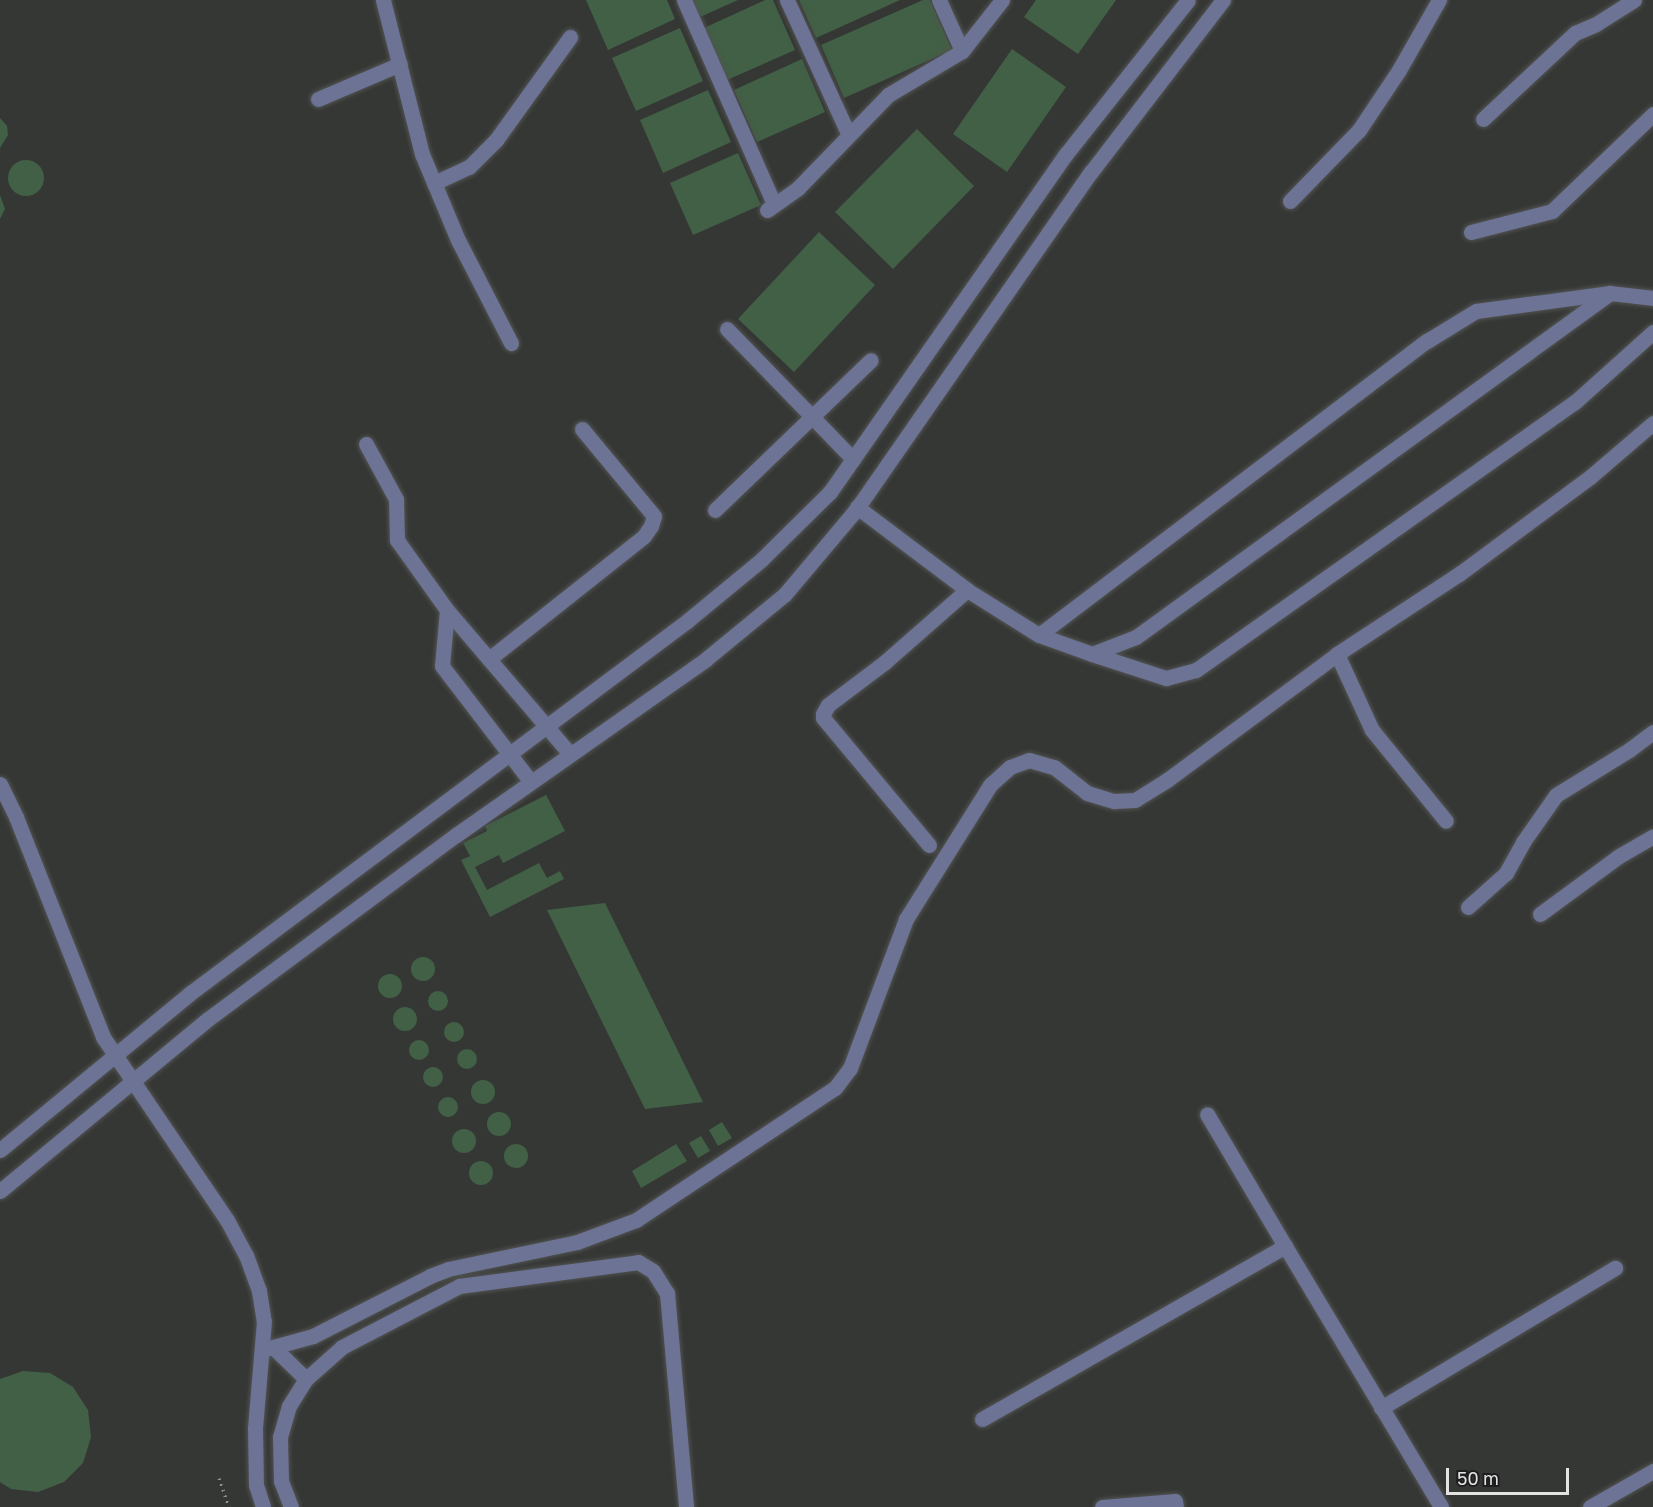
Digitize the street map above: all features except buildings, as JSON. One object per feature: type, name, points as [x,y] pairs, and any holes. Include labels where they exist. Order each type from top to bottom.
[{"type":"street","points":[[383,0],[422,154],[458,240],[511,343]]},
{"type":"street","points":[[684,0],[771,207],[798,188],[888,95],[962,51],[1002,0]]},
{"type":"street","points":[[787,0],[849,133]]},
{"type":"street","points":[[939,0],[962,51]]},
{"type":"street","points":[[0,1150],[189,994],[687,621],[762,560],[830,492],[1066,154],[1188,0]]},
{"type":"street","points":[[0,1191],[131,1081],[236,998],[531,782],[705,659],[785,594],[857,507],[1091,172],[1222,0]]},
{"type":"street","points":[[1290,201],[1359,130],[1400,70],[1439,0]]},
{"type":"street","points":[[1483,119],[1575,33],[1596,24],[1634,0]]},
{"type":"street","points":[[434,183],[469,167],[496,140],[570,37]]},
{"type":"street","points":[[318,99],[400,64]]},
{"type":"street","points":[[1472,232],[1552,211],[1653,114]]},
{"type":"street","points":[[1092,654],[1136,637],[1610,293]]},
{"type":"street","points":[[1039,635],[1427,341],[1476,311],[1610,293],[1653,298]]},
{"type":"street","points":[[728,329],[853,459]]},
{"type":"street","points":[[857,507],[967,590],[1039,635],[1166,678],[1196,670],[1575,402],[1653,332]]},
{"type":"street","points":[[715,510],[813,418],[870,360]]},
{"type":"street","points":[[267,1349],[313,1336],[448,1269],[577,1242],[636,1220],[835,1088],[850,1068],[906,919],[990,785],[1010,767],[1029,760],[1054,767],[1088,793],[1114,801],[1135,800],[1167,780],[1337,654],[1459,574],[1590,477],[1653,423]]},
{"type":"street","points":[[489,659],[644,536],[651,526],[654,516],[582,429]]},
{"type":"street","points":[[366,444],[396,499],[397,540],[447,610],[570,754]]},
{"type":"street","points":[[929,845],[823,718],[823,714],[828,705],[885,662],[967,590]]},
{"type":"street","points":[[447,610],[442,666],[531,782]]},
{"type":"street","points":[[1337,654],[1372,730],[1446,821]]},
{"type":"street","points":[[1468,907],[1506,873],[1523,842],[1556,795],[1629,750],[1653,732]]},
{"type":"street","points":[[0,784],[16,817],[103,1037],[227,1221],[246,1255],[259,1291],[267,1349],[255,1429],[256,1485],[263,1507]]},
{"type":"street","points":[[1540,914],[1619,856],[1653,836]]},
{"type":"street","points":[[1207,1114],[1441,1507]]},
{"type":"street","points":[[982,1419],[1285,1246]]},
{"type":"street","points":[[291,1507],[281,1481],[280,1437],[289,1406],[306,1379],[342,1347],[459,1286],[638,1262],[652,1271],[667,1293],[686,1507]]},
{"type":"street","points":[[1381,1408],[1615,1268]]},
{"type":"street","points":[[267,1349],[306,1379]]},
{"type":"street","points":[[1590,1507],[1653,1471]]},
{"type":"street","points":[[1102,1507],[1175,1501],[1176,1507]]},
{"type":"path","points":[[219,1478],[229,1507]]}]
